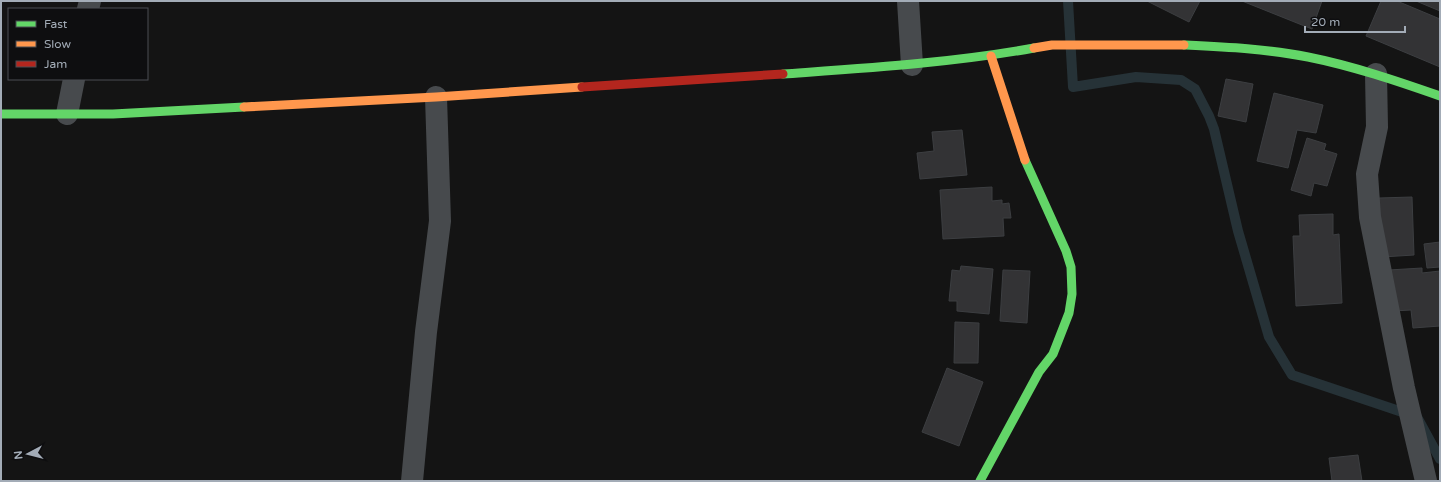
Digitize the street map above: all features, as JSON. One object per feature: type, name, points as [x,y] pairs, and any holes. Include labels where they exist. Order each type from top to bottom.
[{"type":"street","points":[[908,1],[912,65]]},
{"type":"street","points":[[1,114],[113,114],[436,97],[912,65],[991,56],[1052,45],[1173,44],[1243,48],[1308,57],[1376,74],[1440,96]]},
{"type":"street","points":[[980,481],[1039,372],[1053,354],[1069,313],[1072,294],[1071,268],[1066,251],[1024,158],[991,56]]},
{"type":"street","points":[[1376,74],[1377,127],[1367,174],[1370,217],[1404,388],[1426,481]]},
{"type":"street","points":[[67,114],[74,80]]},
{"type":"street","points":[[412,481],[426,332],[440,221],[436,97]]},
{"type":"building","points":[[1147,1],[1200,1],[1189,22]]},
{"type":"building","points":[[1242,1],[1322,1],[1312,29]]},
{"type":"building","points":[[1381,1],[1397,1],[1440,19],[1440,67],[1366,36]]},
{"type":"building","points":[[1416,1],[1440,1],[1440,11]]},
{"type":"building","points":[[1226,79],[1253,84],[1246,122],[1218,116]]},
{"type":"building","points":[[1274,93],[1323,105],[1316,133],[1297,130],[1288,168],[1257,161]]},
{"type":"building","points":[[962,130],[967,175],[920,179],[917,153],[934,151],[932,132]]},
{"type":"building","points":[[1307,138],[1326,144],[1324,150],[1337,154],[1327,186],[1314,183],[1311,196],[1291,190]]},
{"type":"building","points":[[992,187],[992,201],[1002,200],[1002,204],[1009,203],[1011,218],[1003,218],[1004,236],[943,239],[940,190]]},
{"type":"building","points":[[1412,197],[1414,255],[1382,257],[1379,198]]},
{"type":"building","points":[[1333,214],[1333,235],[1339,234],[1342,303],[1296,306],[1293,236],[1300,236],[1299,215]]},
{"type":"building","points":[[1440,242],[1440,267],[1427,268],[1424,244]]},
{"type":"building","points":[[961,266],[993,269],[989,314],[957,311],[957,301],[949,301],[952,270],[960,271]]},
{"type":"building","points":[[1422,268],[1422,273],[1440,271],[1440,326],[1413,328],[1411,310],[1393,311],[1389,270]]},
{"type":"building","points":[[1003,270],[1030,271],[1027,323],[1000,321]]},
{"type":"building","points":[[955,322],[979,323],[978,363],[954,363]]},
{"type":"building","points":[[947,368],[983,382],[959,446],[922,432]]},
{"type":"building","points":[[1358,455],[1362,481],[1332,481],[1329,458]]},
{"type":"waterway","points":[[1068,1],[1073,87],[1136,77],[1181,80],[1195,89],[1214,129],[1238,231],[1269,337],[1292,375],[1417,417],[1440,459]]},
{"type":"traffic: fast","points":[[1184,45],[1262,50],[1293,54],[1358,69],[1440,96]]},
{"type":"traffic: fast","points":[[783,74],[972,58],[1034,48]]},
{"type":"traffic: fast","points":[[1,114],[113,114],[244,107]]},
{"type":"traffic: fast","points":[[980,481],[1039,372],[1053,354],[1069,313],[1072,294],[1071,267],[1066,251],[1025,160]]},
{"type":"traffic: slow","points":[[1034,48],[1052,45],[1184,45]]},
{"type":"traffic: slow","points":[[991,56],[1025,160]]},
{"type":"traffic: slow","points":[[244,107],[436,97],[582,87]]},
{"type":"traffic: jam","points":[[582,87],[783,74]]}]
